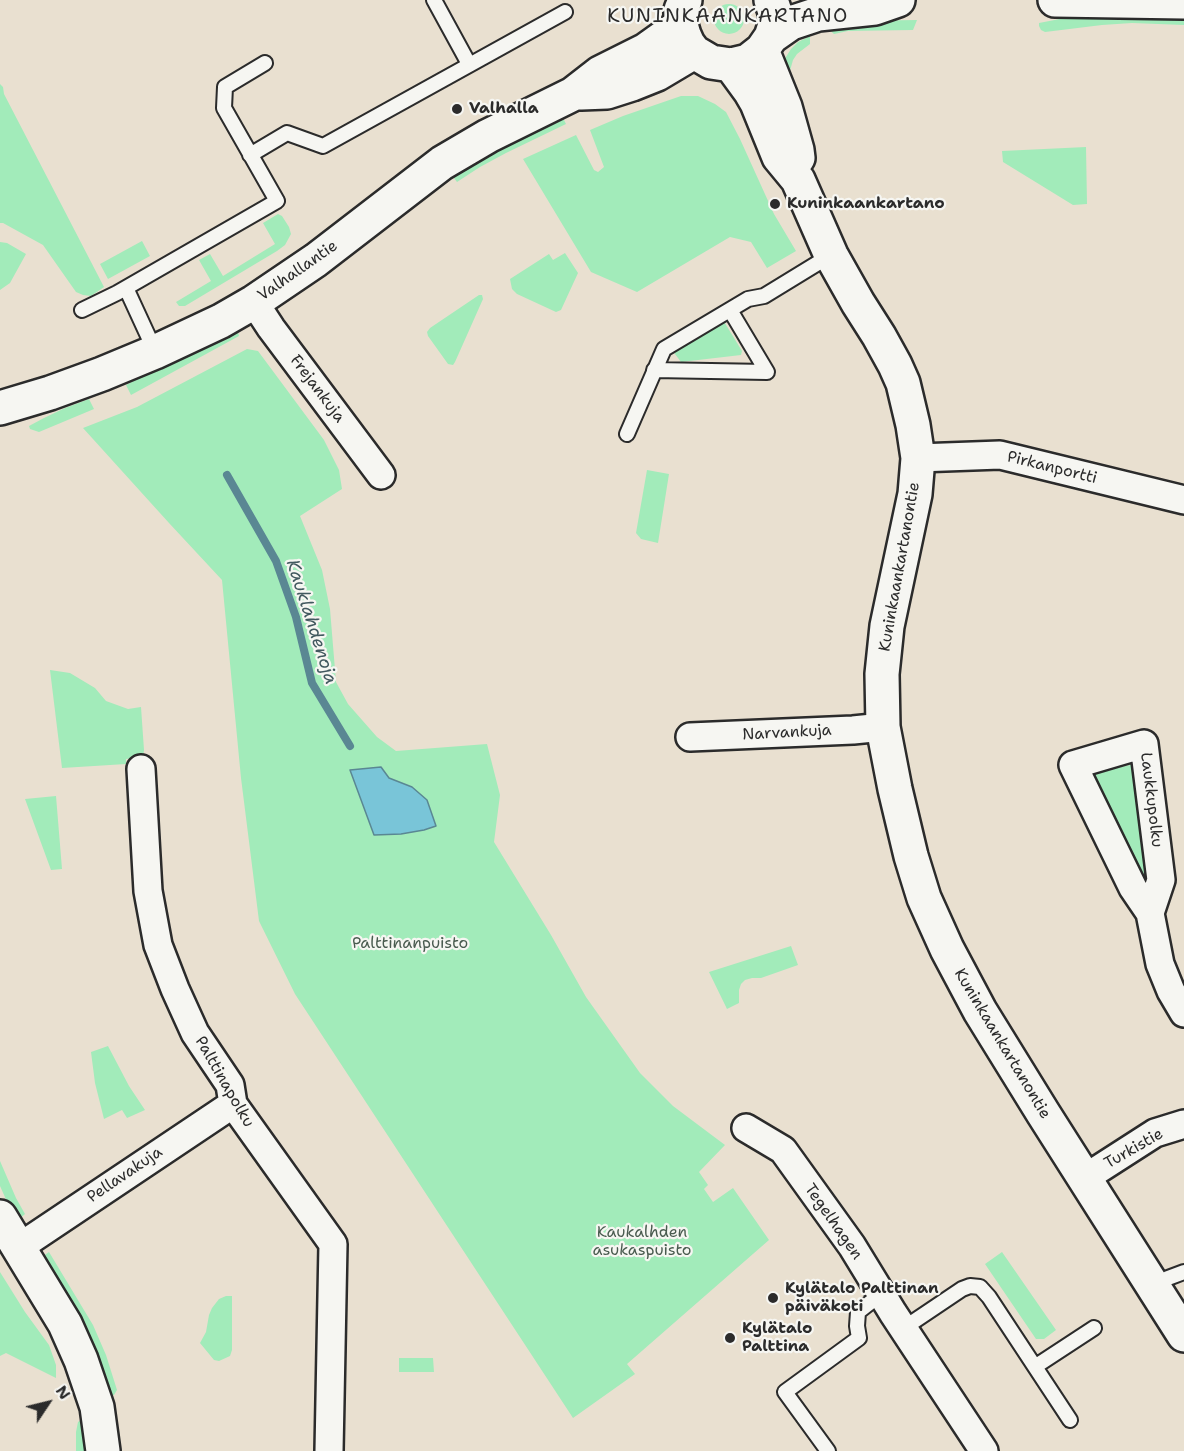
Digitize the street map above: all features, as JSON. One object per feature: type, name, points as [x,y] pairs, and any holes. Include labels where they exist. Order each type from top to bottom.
[{"type":"street","points":[[767,44],[775,25],[775,12],[771,0]]},
{"type":"street","points":[[687,26],[711,62],[731,65],[748,61],[791,23],[818,14],[875,8],[898,0]]},
{"type":"street","points":[[1055,0],[1184,2]]},
{"type":"street","name":"Valhallantie","points":[[0,408],[50,393],[155,352],[221,321],[254,302],[316,260],[442,163],[488,136],[573,94],[607,92],[657,74],[687,26]]},
{"type":"street","name":"Kuninkaankartanontie","points":[[767,44],[797,150],[798,180]]},
{"type":"street","name":"Kuninkaankartanontie","points":[[731,65],[757,103],[779,157],[798,180],[831,255],[879,336],[903,382],[913,425],[918,458],[915,494],[887,626],[882,674],[883,726],[895,789],[924,898],[947,949],[980,1011],[1042,1113],[1184,1335]]},
{"type":"street","name":"Frejankuja","points":[[254,302],[381,475]]},
{"type":"street","name":"Pirkanportti","points":[[918,458],[1000,455],[1184,500]]},
{"type":"street","name":"Narvankuja","points":[[690,737],[853,730],[883,726]]},
{"type":"street","name":"Laukkupolku","points":[[1150,913],[1161,880],[1144,744],[1073,765],[1133,888],[1150,913],[1160,964],[1171,992],[1184,1013]]},
{"type":"street","name":"Palttinapolku","points":[[141,769],[148,891],[158,945],[175,989],[195,1033],[230,1085],[233,1104],[333,1244],[329,1451]]},
{"type":"street","name":"Pellavakuja","points":[[18,1248],[233,1104]]},
{"type":"street","name":"Turkistie","points":[[1085,1178],[1155,1133],[1184,1124]]},
{"type":"street","name":"Tegelhagen","points":[[746,1128],[783,1150],[852,1246],[984,1451]]},
{"type":"street","points":[[0,1217],[65,1324],[81,1360],[97,1407],[103,1451]]},
{"type":"lane","points":[[434,0],[469,64]]},
{"type":"lane","points":[[250,155],[287,133],[323,146],[565,12]]},
{"type":"lane","points":[[82,310],[126,288],[277,201],[224,108],[225,87],[265,63]]},
{"type":"lane","points":[[627,434],[664,349],[748,298],[764,296],[831,255]]},
{"type":"lane","points":[[126,288],[155,352]]},
{"type":"lane","points":[[654,370],[766,372],[730,310]]},
{"type":"lane","points":[[1155,1287],[1168,1278],[1184,1272]]},
{"type":"lane","points":[[904,1328],[962,1289],[970,1286],[980,1287],[1036,1366],[1070,1420]]},
{"type":"lane","points":[[828,1451],[785,1392],[859,1338],[858,1312],[881,1294]]},
{"type":"lane","points":[[1036,1366],[1094,1328]]},
{"type":"green space","points":[[729,4],[740,8],[744,19],[740,30],[729,34],[718,30],[714,19],[718,8]]},
{"type":"green space","points":[[1101,11],[1184,17],[1184,25],[1132,23],[1045,32],[1039,26],[1039,23]]},
{"type":"green space","points":[[917,20],[913,30],[848,31],[834,34],[827,28],[848,21]]},
{"type":"green space","points":[[810,36],[810,44],[793,60],[787,81],[782,70],[784,60],[798,42]]},
{"type":"green space","points":[[0,84],[104,287],[91,296],[76,292],[43,245],[0,223]]},
{"type":"green space","points":[[681,96],[698,96],[726,112],[774,214],[796,251],[767,268],[751,242],[730,237],[637,292],[591,272],[523,159],[576,135],[594,170],[598,172],[604,167],[590,130]]},
{"type":"green space","points":[[558,119],[564,120],[566,124],[506,153],[457,182],[450,173]]},
{"type":"green space","points":[[1086,147],[1087,204],[1073,205],[1003,162],[1002,151]]},
{"type":"green space","points":[[278,214],[282,216],[291,234],[285,245],[185,306],[179,306],[176,302],[211,281],[199,260],[210,254],[223,276],[275,244],[263,223]]},
{"type":"green space","points":[[142,241],[150,256],[108,279],[100,264]]},
{"type":"green space","points":[[0,242],[7,243],[26,254],[10,283],[0,290]]},
{"type":"green space","points":[[565,253],[578,273],[561,310],[556,312],[517,294],[512,289],[510,279],[549,254],[553,260]]},
{"type":"green space","points":[[482,295],[483,299],[455,362],[453,365],[448,364],[427,332]]},
{"type":"green space","points":[[723,320],[742,351],[741,355],[681,362],[672,350]]},
{"type":"green space","points":[[237,328],[239,336],[131,395],[126,385]]},
{"type":"green space","name":"Palttinanpuisto","points":[[247,349],[258,351],[324,440],[339,470],[342,489],[300,516],[322,570],[330,609],[336,682],[348,704],[377,737],[396,751],[487,744],[500,795],[494,842],[586,997],[640,1073],[673,1106],[725,1145],[699,1172],[708,1185],[704,1189],[713,1202],[733,1188],[769,1240],[627,1364],[635,1374],[573,1418],[295,994],[259,921],[241,778],[222,580],[83,428],[137,407]]},
{"type":"green space","points":[[89,399],[94,409],[39,432],[30,429],[29,426],[44,418]]},
{"type":"green space","points":[[647,470],[669,474],[658,543],[641,539],[636,533]]},
{"type":"green space","points":[[50,670],[70,673],[95,688],[106,701],[128,709],[141,707],[143,757],[126,759],[126,764],[62,768]]},
{"type":"green space","points":[[1135,764],[1152,877],[1145,882],[1139,879],[1093,776],[1097,772]]},
{"type":"green space","points":[[56,796],[62,869],[51,870],[25,799]]},
{"type":"green space","points":[[791,946],[798,965],[761,978],[745,980],[739,990],[739,1003],[727,1009],[709,972]]},
{"type":"green space","points":[[108,1046],[129,1086],[145,1110],[127,1118],[122,1110],[104,1119],[95,1083],[91,1052]]},
{"type":"green space","points":[[0,1161],[25,1214],[19,1219],[13,1215],[0,1186]]},
{"type":"green space","points":[[49,1252],[93,1325],[106,1355],[117,1390],[114,1395],[108,1397],[42,1257]]},
{"type":"green space","points":[[1002,1252],[1056,1330],[1044,1339],[1036,1339],[985,1264]]},
{"type":"green space","points":[[0,1272],[49,1345],[56,1365],[56,1378],[6,1353],[0,1356]]},
{"type":"green space","points":[[232,1296],[232,1350],[230,1356],[219,1361],[214,1360],[200,1343],[206,1332],[212,1308],[219,1299]]},
{"type":"green space","points":[[399,1358],[433,1358],[434,1372],[399,1372]]},
{"type":"green space","points":[[84,1418],[87,1451],[76,1451],[78,1422]]},
{"type":"water","points":[[381,767],[389,778],[412,787],[427,800],[436,826],[401,834],[374,835],[350,770]]},
{"type":"waterway","name":"Kauklahdenoja","points":[[227,475],[276,561],[296,617],[312,683],[350,746]]},
{"type":"place","name":"Valhalla","points":[[457,109]]},
{"type":"place","name":"Kuninkaankartano","points":[[775,204]]},
{"type":"place","name":"Kylätalo Palttinan päiväkoti","points":[[773,1298]]},
{"type":"place","name":"Kylätalo Palttina","points":[[730,1338]]},
{"type":"district","name":"KUNINKAANKARTANO","points":[[728,17]]},
{"type":"park label","name":"Kaukalhden asukaspuisto","points":[[642,1242]]}]
